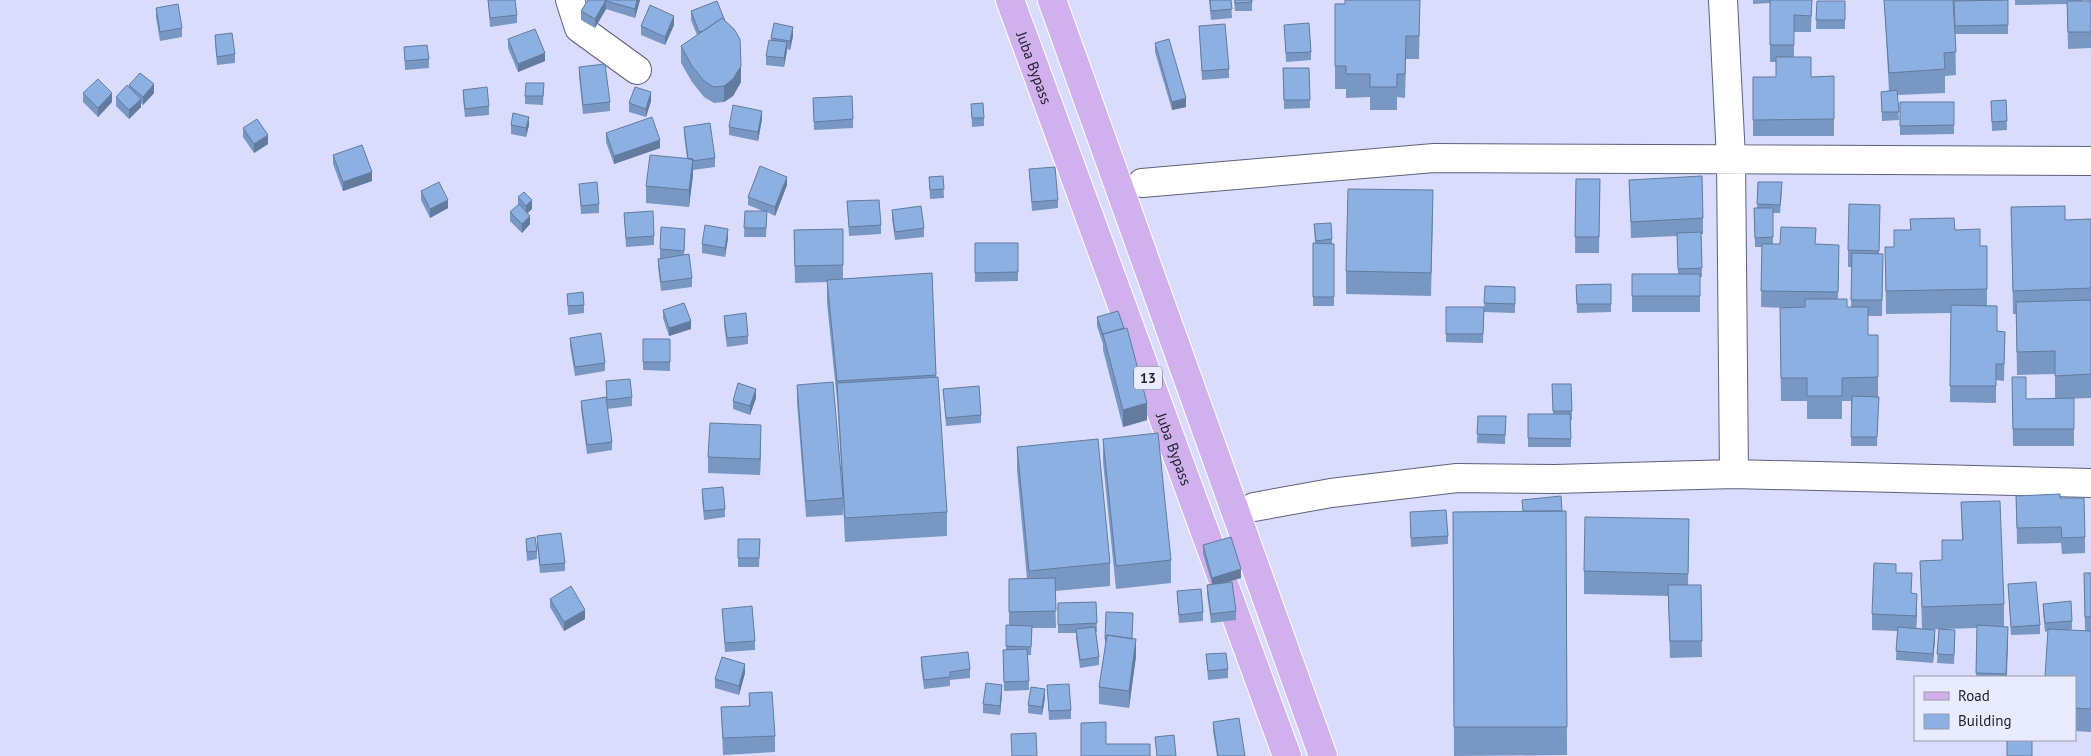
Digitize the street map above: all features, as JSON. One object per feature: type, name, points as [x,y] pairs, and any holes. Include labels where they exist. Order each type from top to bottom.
[{"type":"main road","name":"Juba Bypass","points":[[1010,0],[1286,756]]},
{"type":"main road","points":[[1052,0],[1322,756]]},
{"type":"street","points":[[570,0],[579,28],[637,70]]},
{"type":"street","points":[[1723,0],[1731,158],[1734,474]]},
{"type":"street","points":[[1142,183],[1434,158],[2091,161]]},
{"type":"street","points":[[1254,508],[1331,493],[1457,478],[1555,479],[1734,474],[2091,483]]},
{"type":"building","points":[[488,0],[515,0],[517,15],[490,18]]},
{"type":"building","points":[[588,0],[606,0],[595,19],[581,11]]},
{"type":"building","points":[[606,0],[637,0],[635,9]]},
{"type":"building","points":[[1210,0],[1231,0],[1232,9],[1211,11]]},
{"type":"building","points":[[1235,0],[1252,0],[1252,2],[1235,3]]},
{"type":"building","points":[[1345,0],[1420,0],[1419,36],[1406,36],[1405,74],[1397,74],[1397,87],[1370,87],[1370,74],[1346,74],[1346,66],[1335,66],[1335,4],[1345,4]]},
{"type":"building","points":[[1770,0],[1812,0],[1811,16],[1794,15],[1794,45],[1770,45]]},
{"type":"building","points":[[1884,0],[1953,0],[1956,52],[1944,53],[1945,69],[1889,73]]},
{"type":"building","points":[[2008,0],[2008,25],[1955,26],[1954,1]]},
{"type":"building","points":[[717,1],[725,21],[722,18],[699,32],[691,11]]},
{"type":"building","points":[[1817,1],[1845,1],[1845,20],[1816,20]]},
{"type":"building","points":[[2067,1],[2091,1],[2091,32],[2068,32]]},
{"type":"building","points":[[178,4],[182,28],[160,32],[156,8]]},
{"type":"building","points":[[650,5],[674,16],[665,37],[641,26]]},
{"type":"building","points":[[722,18],[734,29],[740,39],[741,66],[733,79],[724,86],[714,87],[704,81],[692,66],[681,46]]},
{"type":"building","points":[[774,23],[793,27],[790,41],[771,38]]},
{"type":"building","points":[[1309,23],[1311,52],[1286,53],[1284,25]]},
{"type":"building","points":[[1225,24],[1229,69],[1202,71],[1199,26]]},
{"type":"building","points":[[535,29],[545,53],[518,64],[508,39]]},
{"type":"building","points":[[232,33],[235,54],[217,57],[215,35]]},
{"type":"building","points":[[1169,39],[1186,98],[1172,102],[1155,43]]},
{"type":"building","points":[[769,40],[787,42],[784,58],[766,56]]},
{"type":"building","points":[[427,45],[429,59],[405,61],[404,47]]},
{"type":"building","points":[[1776,57],[1811,57],[1811,77],[1834,76],[1834,119],[1753,120],[1753,77],[1776,77]]},
{"type":"building","points":[[605,64],[610,102],[583,105],[579,67]]},
{"type":"building","points":[[1283,68],[1309,68],[1310,100],[1284,100]]},
{"type":"building","points":[[140,73],[154,84],[143,97],[129,85]]},
{"type":"building","points":[[98,79],[112,93],[98,108],[83,93]]},
{"type":"building","points":[[526,83],[544,83],[543,96],[525,96]]},
{"type":"building","points":[[127,85],[141,99],[129,110],[116,97]]},
{"type":"building","points":[[487,87],[489,106],[465,109],[463,90]]},
{"type":"building","points":[[635,87],[651,92],[646,109],[629,103]]},
{"type":"building","points":[[1897,90],[1899,112],[1882,112],[1881,92]]},
{"type":"building","points":[[852,96],[853,119],[814,122],[813,98]]},
{"type":"building","points":[[2006,100],[2007,121],[1992,122],[1991,101]]},
{"type":"building","points":[[1900,102],[1954,102],[1954,125],[1900,126]]},
{"type":"building","points":[[983,103],[984,118],[972,118],[971,104]]},
{"type":"building","points":[[733,105],[762,111],[758,132],[729,127]]},
{"type":"building","points":[[513,113],[529,117],[526,128],[511,125]]},
{"type":"building","points":[[652,117],[660,140],[614,156],[606,133]]},
{"type":"building","points":[[257,119],[268,135],[254,144],[243,128]]},
{"type":"building","points":[[710,123],[715,158],[692,161],[693,159],[688,159],[684,127]]},
{"type":"building","points":[[362,145],[372,172],[343,182],[333,155]]},
{"type":"building","points":[[650,155],[693,159],[689,190],[646,186]]},
{"type":"building","points":[[760,166],[787,177],[775,207],[748,197]]},
{"type":"building","points":[[1055,167],[1058,200],[1032,202],[1029,169]]},
{"type":"building","points":[[943,176],[944,189],[930,190],[929,177]]},
{"type":"building","points":[[1702,176],[1703,218],[1631,222],[1629,180]]},
{"type":"building","points":[[1576,179],[1600,179],[1599,237],[1575,237]]},
{"type":"building","points":[[439,182],[448,200],[430,209],[421,191]]},
{"type":"building","points":[[597,182],[599,204],[581,206],[579,184]]},
{"type":"building","points":[[1758,182],[1782,182],[1780,205],[1757,204]]},
{"type":"building","points":[[1348,189],[1433,190],[1431,273],[1346,271]]},
{"type":"building","points":[[524,192],[532,200],[526,206],[518,197]]},
{"type":"building","points":[[879,200],[881,225],[849,227],[847,201]]},
{"type":"building","points":[[519,204],[530,216],[522,224],[510,212]]},
{"type":"building","points":[[1849,204],[1880,205],[1879,251],[1848,250]]},
{"type":"building","points":[[921,206],[924,228],[895,232],[892,210]]},
{"type":"building","points":[[2065,206],[2065,220],[2091,219],[2091,288],[2013,291],[2011,207]]},
{"type":"building","points":[[1754,208],[1773,208],[1773,237],[1755,238]]},
{"type":"building","points":[[653,211],[654,236],[626,238],[624,213]]},
{"type":"building","points":[[745,211],[767,211],[766,228],[744,228]]},
{"type":"building","points":[[1954,218],[1955,230],[1980,229],[1980,246],[1987,246],[1987,289],[1886,291],[1885,247],[1894,247],[1894,230],[1911,230],[1910,219]]},
{"type":"building","points":[[1331,223],[1332,239],[1316,241],[1314,224]]},
{"type":"building","points":[[705,225],[728,229],[725,248],[702,244]]},
{"type":"building","points":[[661,227],[685,229],[684,251],[660,249]]},
{"type":"building","points":[[1781,227],[1816,228],[1815,244],[1839,245],[1838,292],[1761,291],[1762,244],[1780,244]]},
{"type":"building","points":[[843,229],[843,265],[795,266],[794,230]]},
{"type":"building","points":[[1701,232],[1702,268],[1678,269],[1677,233]]},
{"type":"building","points":[[975,243],[1018,243],[1018,272],[975,273]]},
{"type":"building","points":[[1313,243],[1334,244],[1334,297],[1313,297]]},
{"type":"building","points":[[1852,253],[1883,254],[1882,300],[1851,300]]},
{"type":"building","points":[[689,254],[692,278],[661,282],[658,259]]},
{"type":"building","points":[[932,273],[936,375],[837,381],[827,280]]},
{"type":"building","points":[[1632,274],[1700,274],[1700,296],[1632,296]]},
{"type":"building","points":[[1611,284],[1611,304],[1577,304],[1576,285]]},
{"type":"building","points":[[1485,286],[1515,287],[1515,304],[1484,303]]},
{"type":"building","points":[[583,292],[584,305],[568,306],[567,294]]},
{"type":"building","points":[[1805,299],[1847,299],[1847,307],[1868,307],[1868,335],[1878,335],[1878,377],[1842,378],[1842,396],[1807,396],[1807,378],[1781,378],[1780,308],[1805,307]]},
{"type":"building","points":[[2091,300],[2091,374],[2055,376],[2055,351],[2017,352],[2016,302]]},
{"type":"building","points":[[684,303],[691,321],[669,328],[663,310]]},
{"type":"building","points":[[1951,305],[1997,306],[1997,331],[2005,332],[2004,364],[1996,364],[1996,386],[1950,386]]},
{"type":"building","points":[[1446,307],[1484,307],[1483,334],[1446,334]]},
{"type":"building","points":[[1118,311],[1124,328],[1103,335],[1097,317]]},
{"type":"building","points":[[746,313],[748,336],[727,338],[724,316]]},
{"type":"building","points":[[1127,328],[1147,403],[1123,410],[1103,334]]},
{"type":"building","points":[[601,333],[605,363],[575,367],[570,338]]},
{"type":"building","points":[[643,339],[670,339],[670,362],[643,362]]},
{"type":"building","points":[[938,377],[947,512],[845,518],[837,383]]},
{"type":"building","points":[[2012,377],[2026,377],[2026,399],[2074,398],[2074,429],[2013,429]]},
{"type":"building","points":[[630,379],[632,397],[607,400],[606,381]]},
{"type":"building","points":[[833,382],[843,498],[806,501],[797,385]]},
{"type":"building","points":[[738,383],[756,389],[750,406],[733,401]]},
{"type":"building","points":[[1552,384],[1571,384],[1572,411],[1553,411]]},
{"type":"building","points":[[979,386],[981,415],[946,418],[943,389]]},
{"type":"building","points":[[1852,396],[1879,397],[1877,437],[1851,437]]},
{"type":"building","points":[[606,397],[612,442],[587,445],[581,401]]},
{"type":"building","points":[[1528,414],[1570,414],[1571,439],[1528,438]]},
{"type":"building","points":[[1478,416],[1506,416],[1505,435],[1477,434]]},
{"type":"building","points":[[710,423],[761,425],[760,459],[708,457]]},
{"type":"building","points":[[1158,433],[1171,560],[1116,566],[1103,439]]},
{"type":"building","points":[[1098,439],[1110,563],[1029,571],[1017,447]]},
{"type":"building","points":[[723,487],[725,509],[704,511],[702,489]]},
{"type":"building","points":[[2060,494],[2060,498],[2084,498],[2085,537],[2062,538],[2061,527],[2017,528],[2016,496]]},
{"type":"building","points":[[1561,496],[1562,511],[1523,511],[1522,500]]},
{"type":"building","points":[[2000,501],[2004,604],[1922,607],[1920,561],[1942,560],[1942,540],[1963,540],[1961,502]]},
{"type":"building","points":[[1446,510],[1448,536],[1411,538],[1410,512]]},
{"type":"building","points":[[1566,511],[1567,727],[1454,727],[1453,512]]},
{"type":"building","points":[[1585,517],[1689,519],[1688,574],[1584,571]]},
{"type":"building","points":[[561,533],[565,563],[540,565],[537,536]]},
{"type":"building","points":[[535,537],[537,551],[527,552],[526,539]]},
{"type":"building","points":[[1231,537],[1241,569],[1212,578],[1203,545]]},
{"type":"building","points":[[738,539],[760,539],[759,558],[738,558]]},
{"type":"building","points":[[1874,563],[1896,564],[1896,573],[1912,573],[1911,593],[1917,594],[1916,616],[1872,614]]},
{"type":"building","points":[[2084,573],[2091,573],[2091,617],[2085,617]]},
{"type":"building","points":[[1055,578],[1056,611],[1009,612],[1009,579]]},
{"type":"building","points":[[1232,582],[1236,611],[1211,614],[1207,585]]},
{"type":"building","points":[[2036,582],[2040,625],[2011,627],[2008,584]]},
{"type":"building","points":[[1668,585],[1701,585],[1702,641],[1670,641]]},
{"type":"building","points":[[571,586],[585,610],[564,622],[550,599]]},
{"type":"building","points":[[1201,589],[1203,612],[1179,615],[1177,591]]},
{"type":"building","points":[[2071,601],[2072,621],[2045,623],[2043,604]]},
{"type":"building","points":[[1096,602],[1097,623],[1058,625],[1058,603]]},
{"type":"building","points":[[752,606],[755,641],[725,643],[722,609]]},
{"type":"building","points":[[1106,612],[1133,613],[1132,639],[1107,635],[1105,639]]},
{"type":"building","points":[[1006,625],[1032,626],[1031,647],[1006,646]]},
{"type":"building","points":[[1977,625],[2008,627],[2006,674],[1976,673]]},
{"type":"building","points":[[1095,627],[1099,657],[1080,660],[1076,629]]},
{"type":"building","points":[[1898,627],[1935,630],[1933,654],[1896,651]]},
{"type":"building","points":[[1939,629],[1955,630],[1954,655],[1937,654]]},
{"type":"building","points":[[2048,629],[2091,631],[2091,709],[2076,708],[2076,676],[2045,676]]},
{"type":"building","points":[[1107,635],[1136,639],[1129,691],[1099,687]]},
{"type":"building","points":[[1027,649],[1029,681],[1004,682],[1003,650]]},
{"type":"building","points":[[968,652],[970,669],[950,672],[950,677],[924,680],[921,657]]},
{"type":"building","points":[[1226,653],[1228,669],[1208,671],[1206,654]]},
{"type":"building","points":[[722,657],[745,664],[739,686],[715,679]]},
{"type":"building","points":[[986,683],[1002,685],[1000,706],[983,704]]},
{"type":"building","points":[[1069,684],[1071,710],[1049,711],[1047,685]]},
{"type":"building","points":[[1031,687],[1045,689],[1042,707],[1028,705]]},
{"type":"building","points":[[772,692],[775,736],[723,738],[721,707],[750,706],[749,693]]},
{"type":"building","points":[[1239,718],[1245,756],[1218,756],[1213,722]]},
{"type":"building","points":[[1106,722],[1106,744],[1150,744],[1150,756],[1081,756],[1081,723]]},
{"type":"building","points":[[1036,733],[1037,756],[1012,756],[1011,734]]},
{"type":"building","points":[[1174,735],[1176,756],[1157,756],[1155,737]]},
{"type":"building","points":[[2007,741],[2032,741],[2032,756],[2007,756]]}]
